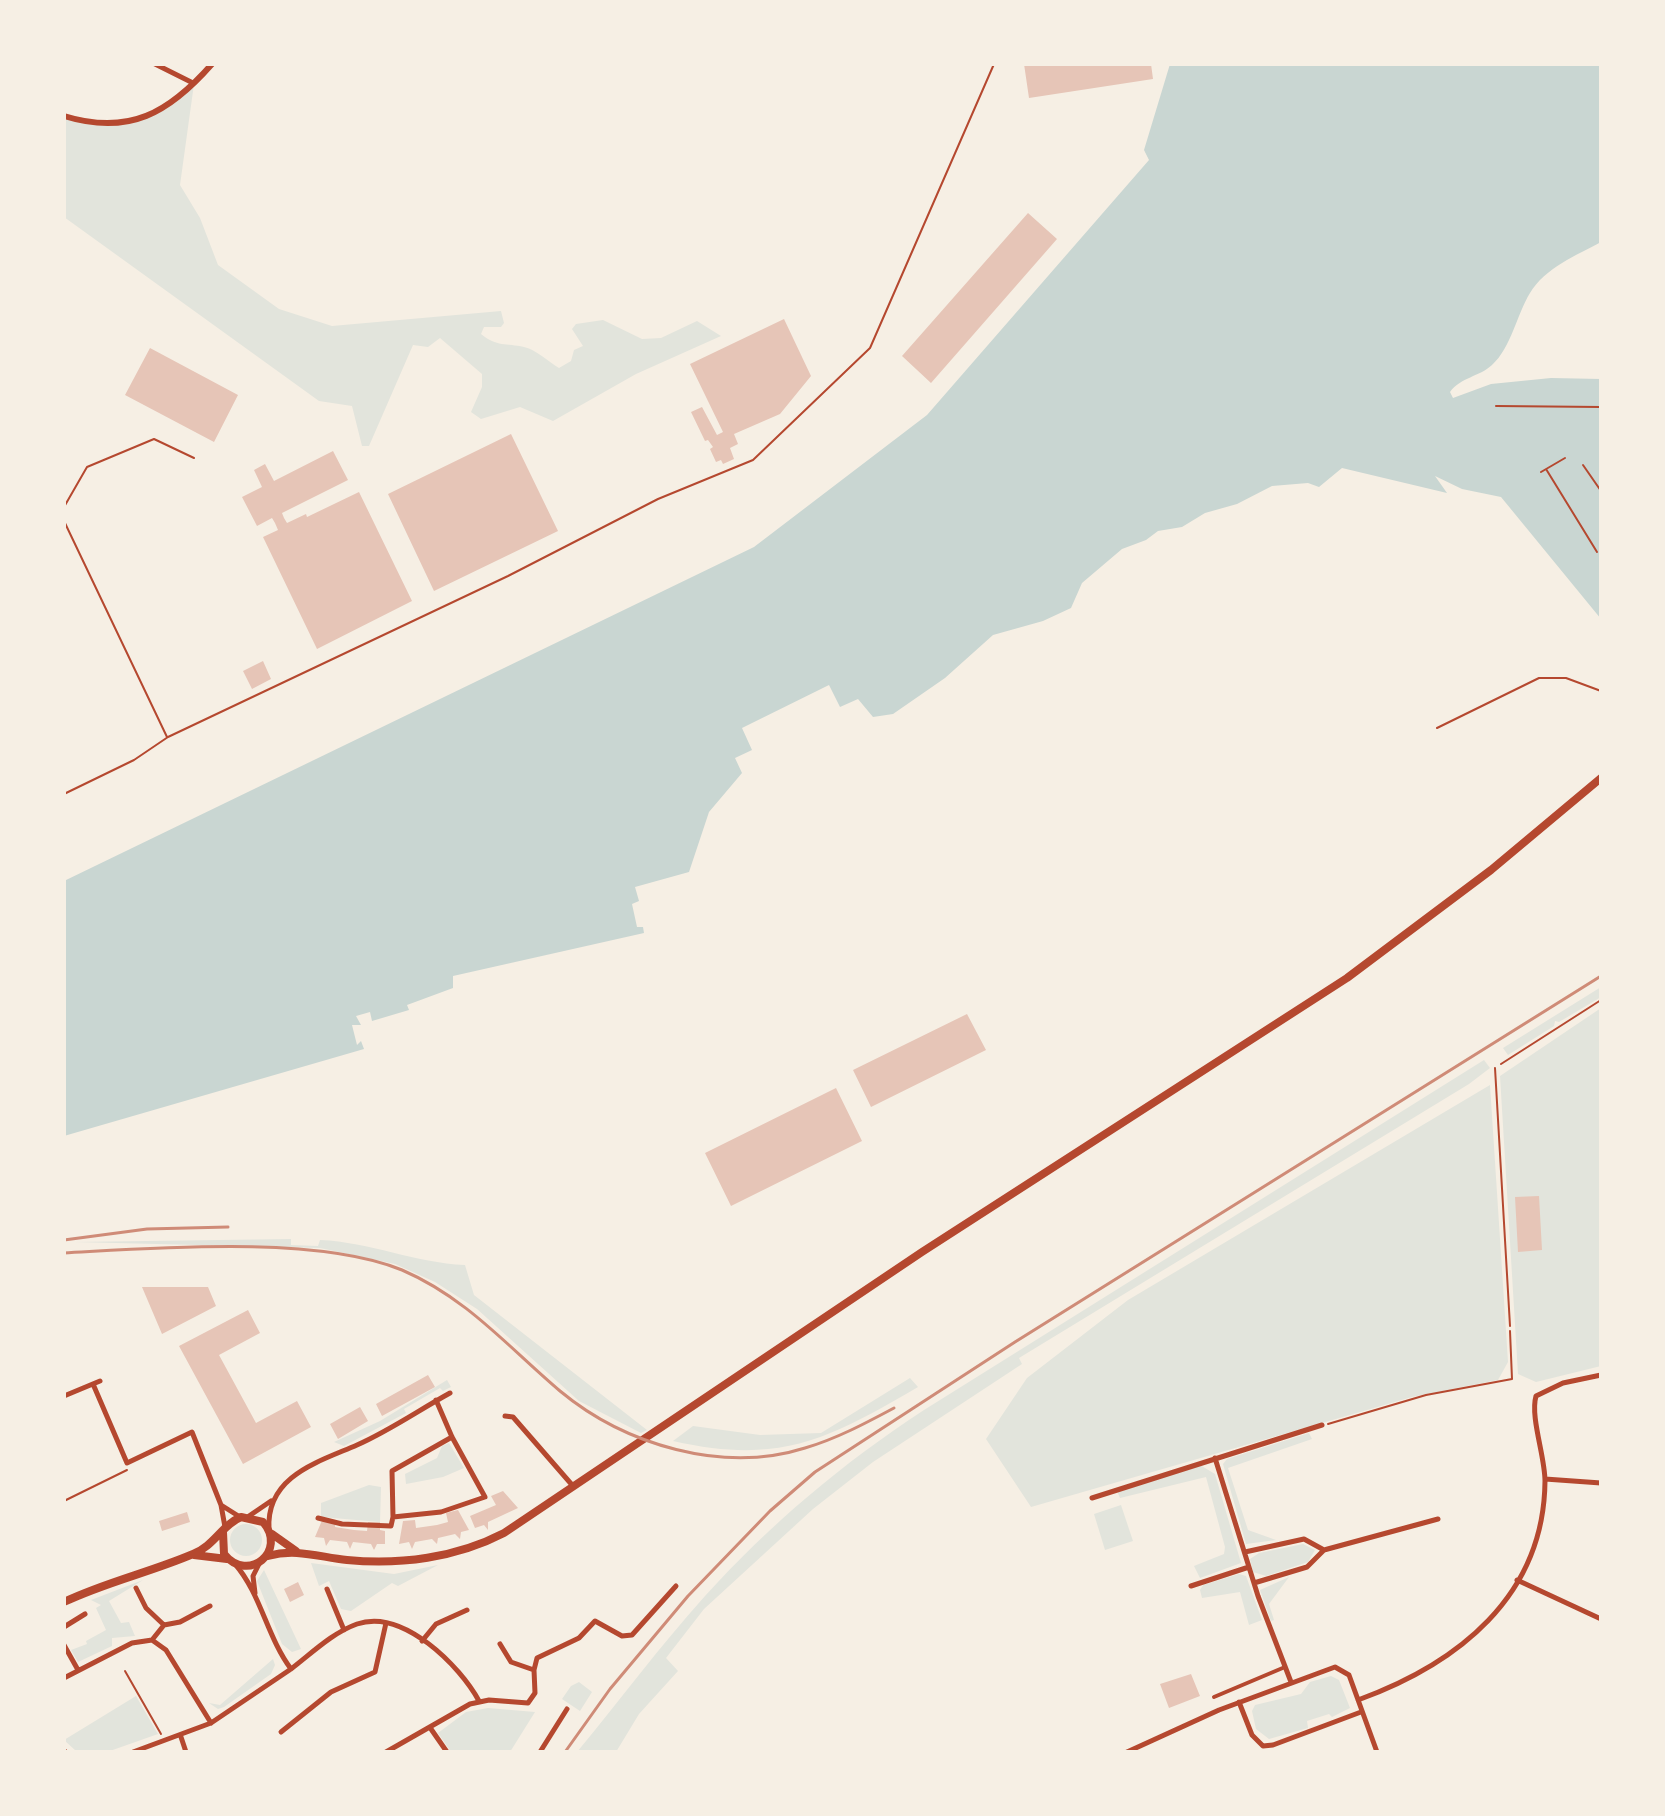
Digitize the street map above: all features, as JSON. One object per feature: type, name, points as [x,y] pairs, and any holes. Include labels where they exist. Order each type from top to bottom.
[{"type":"main road","points":[[193,1555],[247,1567],[259,1564],[268,1556],[296,1551],[373,1561],[446,1555],[504,1533],[922,1252],[1347,978],[1491,870],[1599,779]]},
{"type":"main road","points":[[66,1599],[193,1555],[210,1545],[224,1530],[248,1517],[296,1551]]},
{"type":"main road","points":[[224,1530],[222,1547],[232,1562]]},
{"type":"main road","points":[[268,1556],[270,1531]]},
{"type":"street","points":[[155,64],[194,84]]},
{"type":"street","points":[[64,116],[111,126],[147,119],[194,84],[212,64]]},
{"type":"street","points":[[1358,1700],[1430,1669],[1486,1624],[1517,1580],[1538,1525],[1545,1479],[1542,1443],[1533,1406],[1536,1396],[1555,1386],[1601,1375]]},
{"type":"street","points":[[64,1396],[100,1381]]},
{"type":"street","points":[[93,1384],[127,1463],[192,1432],[221,1505],[224,1530]]},
{"type":"street","points":[[221,1505],[248,1517],[275,1498],[297,1472],[356,1445],[450,1393]]},
{"type":"street","points":[[393,1517],[441,1512],[485,1497],[452,1437],[436,1400]]},
{"type":"street","points":[[505,1416],[513,1417],[574,1487]]},
{"type":"street","points":[[1092,1498],[1322,1425]]},
{"type":"street","points":[[318,1518],[391,1526],[392,1471],[452,1437]]},
{"type":"street","points":[[1215,1458],[1254,1583],[1291,1682]]},
{"type":"street","points":[[1545,1479],[1601,1483]]},
{"type":"street","points":[[270,1531],[268,1513],[275,1498]]},
{"type":"street","points":[[1254,1583],[1307,1567],[1324,1550],[1438,1519]]},
{"type":"street","points":[[1245,1552],[1304,1539],[1324,1550]]},
{"type":"street","points":[[232,1562],[256,1598]]},
{"type":"street","points":[[259,1564],[252,1582],[256,1598],[275,1646],[291,1669]]},
{"type":"street","points":[[1191,1586],[1249,1567]]},
{"type":"street","points":[[1517,1580],[1601,1619]]},
{"type":"street","points":[[386,1752],[479,1701],[528,1703],[535,1693],[534,1670],[541,1654],[579,1638],[595,1621],[622,1636],[632,1635],[676,1586]]},
{"type":"street","points":[[136,1588],[146,1608],[164,1625]]},
{"type":"street","points":[[327,1589],[344,1630]]},
{"type":"street","points":[[64,1678],[132,1643],[152,1640],[164,1625],[180,1622],[210,1606]]},
{"type":"street","points":[[422,1641],[436,1624],[467,1610]]},
{"type":"street","points":[[64,1627],[85,1614]]},
{"type":"street","points":[[133,1752],[181,1737],[211,1723],[344,1630],[360,1623],[386,1623],[402,1628],[422,1641],[470,1684],[479,1701]]},
{"type":"street","points":[[281,1732],[331,1692],[375,1672],[386,1623]]},
{"type":"street","points":[[152,1640],[166,1650],[211,1723]]},
{"type":"street","points":[[500,1644],[511,1662],[534,1670]]},
{"type":"street","points":[[64,1645],[78,1670]]},
{"type":"street","points":[[1214,1697],[1285,1667]]},
{"type":"street","points":[[1127,1752],[1239,1702],[1335,1667],[1349,1675],[1377,1752]]},
{"type":"street","points":[[1239,1702],[1252,1735],[1263,1746],[1273,1745],[1361,1711]]},
{"type":"street","points":[[540,1752],[567,1709]]},
{"type":"street","points":[[431,1729],[447,1752]]},
{"type":"street","points":[[181,1737],[186,1752]]},
{"type":"lane","points":[[64,794],[134,760],[168,737],[508,576],[658,499],[753,460],[870,348],[994,64]]},
{"type":"lane","points":[[64,507],[87,467],[154,439],[194,458]]},
{"type":"lane","points":[[64,521],[168,737]]},
{"type":"lane","points":[[1437,728],[1539,678],[1566,678],[1600,691]]},
{"type":"lane","points":[[1495,1068],[1510,1326]]},
{"type":"path","points":[[1496,406],[1601,407]]},
{"type":"path","points":[[1541,472],[1565,458]]},
{"type":"path","points":[[1583,465],[1601,491]]},
{"type":"path","points":[[1546,469],[1597,552]]},
{"type":"path","points":[[1495,1068],[1601,1000]]},
{"type":"path","points":[[1322,1425],[1426,1395],[1512,1379],[1510,1326]]},
{"type":"path","points":[[64,1501],[127,1472],[127,1463]]},
{"type":"path","points":[[125,1671],[166,1742]]},
{"type":"shaded area","points":[[1170,64],[1601,64],[1601,242],[1544,276],[1530,293],[1499,358],[1450,392],[1453,398],[1491,384],[1551,378],[1601,379],[1601,619],[1501,497],[1462,489],[1435,476],[1447,493],[1342,468],[1319,487],[1308,483],[1272,486],[1237,504],[1205,513],[1182,527],[1158,531],[1146,540],[1122,549],[1082,583],[1071,608],[1043,621],[993,635],[945,678],[893,714],[873,717],[858,699],[840,707],[829,685],[742,728],[752,750],[735,758],[742,773],[709,812],[689,872],[635,887],[639,901],[632,904],[637,927],[643,927],[644,933],[453,976],[453,988],[407,1005],[409,1010],[372,1021],[370,1012],[356,1016],[361,1025],[352,1025],[357,1045],[361,1041],[364,1049],[64,1136],[64,881],[754,547],[927,415],[1149,160],[1144,150]]},
{"type":"shaded area","points":[[194,84],[180,185],[200,218],[218,265],[279,309],[332,326],[501,311],[504,323],[501,327],[484,327],[481,334],[497,343],[528,348],[559,368],[571,361],[574,350],[583,346],[572,329],[576,324],[603,320],[642,339],[661,338],[697,321],[721,336],[636,374],[553,421],[520,407],[481,419],[471,412],[482,387],[482,374],[440,338],[428,347],[413,345],[369,446],[362,446],[352,406],[319,401],[64,217],[64,117],[105,123],[134,120],[147,115]]},
{"type":"shaded area","points":[[1601,987],[1601,997],[1559,1022],[1555,1021],[1554,1026],[1508,1055],[1503,1048]]},
{"type":"shaded area","points":[[1601,1008],[1601,1366],[1536,1382],[1518,1374],[1500,1076]]},
{"type":"shaded area","points":[[1484,1060],[1490,1068],[1469,1084],[1019,1358],[1022,1364],[873,1462],[813,1509],[704,1609],[666,1658],[678,1671],[639,1714],[616,1752],[577,1752],[705,1596],[782,1519],[865,1451],[924,1410]]},
{"type":"shaded area","points":[[1490,1085],[1508,1362],[1498,1380],[1412,1397],[1031,1507],[986,1439],[1027,1378],[1128,1300]]},
{"type":"shaded area","points":[[291,1239],[291,1245],[318,1246],[320,1240],[339,1242],[428,1261],[465,1265],[474,1295],[647,1430],[641,1433],[579,1401],[477,1309],[435,1282],[395,1264],[320,1248],[75,1242]]},
{"type":"shaded area","points":[[910,1378],[918,1387],[856,1421],[802,1443],[744,1450],[673,1441],[693,1426],[760,1435],[821,1433]]},
{"type":"shaded area","points":[[447,1380],[451,1387],[443,1391],[440,1388],[404,1409],[406,1413],[344,1446],[334,1442],[380,1421]]},
{"type":"shaded area","points":[[1309,1433],[1312,1439],[1228,1468],[1248,1530],[1276,1540],[1246,1544],[1223,1464],[1227,1459]]},
{"type":"shaded area","points":[[449,1443],[464,1468],[443,1477],[406,1484],[405,1474],[437,1458],[442,1446]]},
{"type":"shaded area","points":[[1200,1465],[1215,1474],[1241,1563],[1200,1578],[1194,1566],[1224,1554],[1225,1547],[1206,1477],[1120,1498],[1117,1491]]},
{"type":"shaded area","points":[[369,1485],[381,1487],[380,1522],[321,1517],[321,1503]]},
{"type":"shaded area","points":[[1121,1505],[1133,1541],[1105,1550],[1094,1514]]},
{"type":"shaded area","points":[[246,1524],[257,1529],[262,1540],[257,1551],[246,1556],[235,1551],[230,1540],[235,1529]]},
{"type":"shaded area","points":[[1303,1544],[1315,1550],[1308,1562],[1266,1576],[1253,1572],[1250,1559],[1259,1553]]},
{"type":"shaded area","points":[[311,1563],[394,1574],[438,1565],[398,1586],[392,1583],[351,1611],[341,1609],[329,1581],[319,1586]]},
{"type":"shaded area","points":[[264,1570],[301,1649],[292,1652],[282,1644],[257,1581]]},
{"type":"shaded area","points":[[1239,1574],[1246,1576],[1262,1620],[1249,1625],[1240,1592],[1202,1598],[1200,1590],[1203,1585]]},
{"type":"shaded area","points":[[1289,1577],[1269,1604],[1274,1620],[1271,1621],[1260,1590]]},
{"type":"shaded area","points":[[143,1580],[109,1601],[121,1623],[129,1622],[135,1636],[112,1638],[112,1646],[78,1662],[71,1650],[87,1644],[86,1641],[106,1630],[96,1608],[101,1605],[91,1600]]},
{"type":"shaded area","points":[[273,1659],[275,1665],[271,1674],[224,1707],[218,1709],[209,1703],[220,1705]]},
{"type":"shaded area","points":[[1331,1676],[1339,1680],[1350,1708],[1332,1717],[1329,1714],[1307,1721],[1308,1728],[1269,1739],[1256,1729],[1252,1711],[1255,1705],[1301,1694],[1310,1682]]},
{"type":"shaded area","points":[[579,1682],[592,1692],[580,1711],[562,1699],[571,1686]]},
{"type":"shaded area","points":[[136,1696],[158,1734],[107,1752],[76,1751],[64,1740]]},
{"type":"shaded area","points":[[488,1708],[535,1712],[510,1752],[451,1752],[438,1733],[466,1712]]},
{"type":"building","points":[[1024,64],[1151,64],[1153,79],[1029,98]]},
{"type":"building","points":[[1028,213],[1057,239],[931,383],[902,356]]},
{"type":"building","points":[[784,319],[811,376],[780,414],[734,434],[738,444],[730,448],[734,459],[723,464],[721,460],[716,462],[710,449],[713,447],[708,440],[705,441],[691,412],[702,407],[717,435],[723,432],[690,364]]},
{"type":"building","points":[[150,348],[238,395],[214,442],[125,395]]},
{"type":"building","points":[[511,434],[558,531],[434,591],[388,494]]},
{"type":"building","points":[[333,451],[348,480],[282,513],[284,518],[287,523],[306,514],[307,517],[359,492],[412,601],[317,649],[263,537],[278,530],[275,523],[272,518],[257,526],[242,497],[262,487],[254,470],[265,464],[274,481]]},
{"type":"building","points":[[263,661],[271,679],[252,689],[243,671]]},
{"type":"building","points":[[967,1014],[986,1050],[871,1107],[853,1070]]},
{"type":"building","points":[[836,1088],[862,1141],[731,1206],[705,1153]]},
{"type":"building","points":[[1539,1196],[1542,1250],[1518,1252],[1515,1197]]},
{"type":"building","points":[[142,1287],[208,1287],[216,1306],[162,1334]]},
{"type":"building","points":[[248,1310],[260,1333],[219,1355],[256,1423],[297,1401],[311,1427],[243,1464],[179,1346]]},
{"type":"building","points":[[428,1375],[435,1387],[382,1416],[376,1404]]},
{"type":"building","points":[[360,1407],[368,1421],[338,1439],[330,1424]]},
{"type":"building","points":[[503,1491],[518,1508],[488,1522],[488,1530],[484,1525],[475,1528],[470,1516],[496,1505],[491,1496]]},
{"type":"building","points":[[458,1510],[469,1530],[461,1532],[460,1539],[455,1534],[438,1538],[437,1544],[432,1539],[415,1542],[412,1549],[409,1542],[399,1544],[403,1521],[415,1520],[416,1528],[437,1525],[448,1522],[446,1513]]},
{"type":"building","points":[[187,1512],[190,1522],[162,1531],[159,1521]]},
{"type":"building","points":[[323,1518],[336,1520],[335,1527],[367,1531],[368,1522],[380,1522],[380,1530],[385,1531],[385,1544],[377,1544],[374,1550],[371,1544],[353,1542],[350,1549],[347,1542],[330,1540],[326,1546],[324,1538],[315,1537]]},
{"type":"building","points":[[298,1582],[304,1595],[290,1602],[284,1589]]},
{"type":"building","points":[[1191,1674],[1200,1696],[1169,1708],[1160,1684]]},
{"type":"railway","points":[[565,1752],[610,1689],[688,1596],[770,1511],[815,1472],[1015,1342],[1601,976]]},
{"type":"railway","points":[[64,1240],[147,1229],[228,1227]]},
{"type":"railway","points":[[64,1253],[189,1247],[282,1248],[367,1259],[402,1270],[425,1281],[467,1309],[586,1410],[644,1440],[676,1450],[741,1458],[774,1455],[805,1448],[839,1435],[894,1408]]}]
